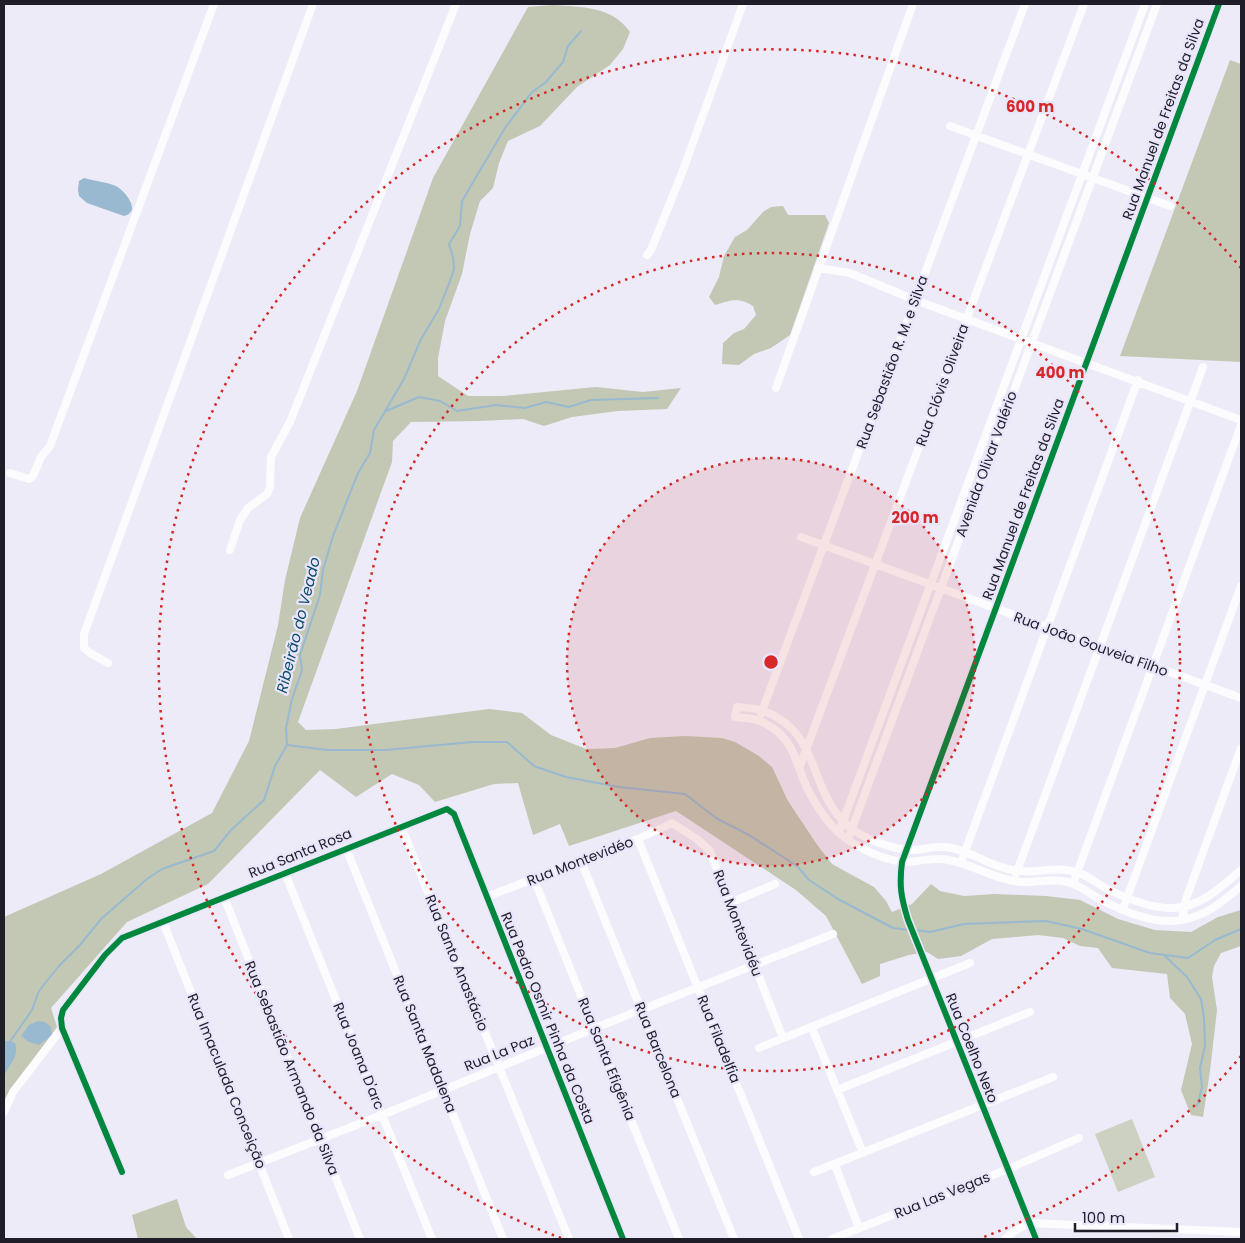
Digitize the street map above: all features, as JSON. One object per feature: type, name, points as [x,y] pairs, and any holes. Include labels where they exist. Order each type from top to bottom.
[{"type":"street","points":[[10,473],[29,478],[33,476],[41,457],[50,446],[214,4]]},
{"type":"street","points":[[108,663],[84,648],[84,634],[313,4]]},
{"type":"street","points":[[230,550],[240,520],[248,508],[267,494],[270,487],[270,457],[290,422],[456,4]]},
{"type":"street","points":[[647,255],[651,250],[682,173],[743,4]]},
{"type":"street","points":[[776,388],[913,4]]},
{"type":"street","name":"Rua Sebastião R. M. e Silva","points":[[759,720],[1025,4]]},
{"type":"street","name":"Rua Clóvis Oliveira","points":[[800,766],[1084,4]]},
{"type":"street","points":[[838,832],[932,584],[1145,4]]},
{"type":"street","name":"Avenida Olivar Valério","points":[[848,840],[1157,4]]},
{"type":"street","name":"Rua Manuel de Freitas da Silva","points":[[902,862],[1219,4]]},
{"type":"street","points":[[950,126],[1170,206]]},
{"type":"street","points":[[818,268],[850,273],[915,300],[1138,380],[1241,420]]},
{"type":"street","points":[[1014,881],[1203,367]]},
{"type":"street","points":[[961,863],[1138,380]]},
{"type":"street","points":[[1073,884],[1241,425]]},
{"type":"street","name":"Rua João Gouveia Filho","points":[[801,537],[1241,698]]},
{"type":"street","points":[[1123,909],[1241,586]]},
{"type":"street","points":[[1241,870],[1205,898],[1184,907],[1158,907],[1108,889],[1076,872],[1057,869],[1018,871],[1006,869],[944,846],[907,850],[869,839],[852,829],[831,807],[806,748],[796,733],[781,720],[762,710],[738,707],[735,717],[759,720],[784,737],[800,766],[808,789],[826,820],[848,840],[864,849],[902,862],[944,859],[1014,881],[1058,881],[1073,884],[1102,901],[1156,920],[1182,920],[1197,916],[1212,909],[1241,886]]},
{"type":"street","points":[[1182,920],[1184,907],[1241,748]]},
{"type":"street","name":"Rua Santa Rosa","points":[[62,1028],[61,1018],[63,1010],[105,955],[122,938],[447,809]]},
{"type":"street","name":"Rua Pedro Osmir Pinha da Costa","points":[[447,809],[454,814],[622,1239]]},
{"type":"street","name":"Rua Montevidéo","points":[[486,897],[638,839],[672,823]]},
{"type":"street","name":"Rua Montevidéu","points":[[672,823],[697,839],[710,851],[783,1038]]},
{"type":"street","name":"Rua Santo Anastácio","points":[[401,826],[569,1239]]},
{"type":"street","name":"Rua Filadelfia","points":[[638,839],[799,1239]]},
{"type":"street","name":"Rua Santa Madalena","points":[[346,848],[503,1239]]},
{"type":"street","name":"Rua Barcelona","points":[[581,861],[734,1239]]},
{"type":"street","name":"Rua Coelho Neto","points":[[902,862],[900,895],[914,938],[1036,1239]]},
{"type":"street","name":"Rua Joana D'arc","points":[[286,873],[432,1239]]},
{"type":"street","name":"Rua Santa Efigênia","points":[[534,879],[679,1239]]},
{"type":"street","points":[[730,904],[775,884]]},
{"type":"street","name":"Rua Sebastião Armando da Silva","points":[[224,898],[360,1239]]},
{"type":"street","name":"Rua Imaculada Conceição","points":[[163,922],[289,1239]]},
{"type":"street","name":"Rua La Paz","points":[[228,1175],[260,1164],[833,934]]},
{"type":"street","points":[[759,1048],[970,963]]},
{"type":"street","points":[[837,1090],[1030,1012]]},
{"type":"street","points":[[4,1112],[13,1092],[62,1028],[122,1172]]},
{"type":"street","points":[[812,1028],[863,1153]]},
{"type":"street","points":[[814,1172],[982,1107],[1053,1077]]},
{"type":"street","name":"Rua Las Vegas","points":[[832,1239],[1008,1169],[1079,1138]]},
{"type":"street","points":[[835,1165],[859,1228]]},
{"type":"street","points":[[1005,1239],[1016,1230],[1030,1223],[1241,1232]]},
{"type":"green space","points":[[553,5],[585,8],[605,13],[623,23],[630,32],[623,49],[610,65],[577,87],[540,126],[508,141],[499,163],[493,188],[480,201],[470,234],[462,274],[445,321],[438,358],[438,376],[468,396],[503,396],[596,387],[643,392],[681,388],[667,409],[618,411],[572,417],[544,426],[523,419],[411,422],[393,441],[392,462],[298,722],[306,730],[336,729],[489,709],[522,713],[551,735],[586,749],[615,748],[650,738],[685,736],[722,738],[735,742],[759,756],[772,767],[788,801],[832,864],[874,887],[886,901],[892,912],[912,904],[931,884],[940,891],[964,896],[994,894],[1046,896],[1080,900],[1118,919],[1155,930],[1191,932],[1218,917],[1241,910],[1241,946],[1221,953],[1214,966],[1212,977],[1217,1010],[1203,1117],[1191,1115],[1181,1090],[1192,1044],[1185,1014],[1170,998],[1167,974],[1112,968],[1098,948],[1080,946],[1063,938],[1038,935],[992,939],[961,956],[938,959],[927,952],[909,955],[880,964],[880,976],[862,984],[826,916],[796,890],[676,811],[569,846],[560,824],[533,835],[518,783],[494,784],[435,802],[419,785],[392,774],[356,797],[320,770],[208,884],[127,922],[51,1008],[57,1027],[4,1101],[4,917],[101,874],[212,813],[249,741],[278,625],[285,580],[300,518],[357,391],[433,178],[528,7]]},
{"type":"green space","points":[[1230,60],[1241,64],[1241,362],[1120,356]]},
{"type":"green space","points":[[783,206],[788,215],[825,215],[829,223],[790,335],[771,348],[754,354],[739,365],[722,364],[723,343],[734,333],[744,329],[756,315],[753,306],[743,301],[730,301],[715,305],[709,297],[719,277],[724,256],[735,237],[747,230],[763,212],[771,207]]},
{"type":"green space","points":[[1132,1119],[1155,1177],[1118,1192],[1095,1134]]},
{"type":"green space","points":[[177,1199],[186,1227],[197,1239],[138,1239],[132,1215]]},
{"type":"water","points":[[84,178],[116,186],[131,202],[131,212],[124,216],[87,203],[79,196],[78,190],[79,181]]},
{"type":"water","points":[[38,1021],[45,1022],[51,1027],[52,1035],[39,1045],[29,1042],[21,1036],[29,1025]]},
{"type":"water","points":[[4,1042],[15,1043],[16,1053],[4,1077]]},
{"type":"waterway","name":"Ribeirão do Veado","points":[[9,1043],[32,1010],[39,991],[101,919],[147,879],[162,869],[214,851],[231,830],[264,800],[275,766],[287,745],[286,728],[292,699],[302,670],[300,655],[320,595],[323,570],[333,536],[358,473],[370,453],[374,430],[404,379],[421,339],[439,309],[450,281],[454,269],[449,244],[460,226],[462,201],[505,128],[532,92],[546,82],[563,62],[568,46],[581,31]]},
{"type":"waterway","points":[[386,411],[419,397],[440,401],[457,411],[496,405],[525,408],[546,402],[569,407],[591,400],[658,398]]},
{"type":"waterway","points":[[287,745],[327,750],[386,750],[472,742],[507,742],[534,766],[566,777],[619,787],[685,794],[716,818],[749,835],[797,866],[809,880],[838,899],[893,928],[910,930]]},
{"type":"waterway","points":[[915,930],[930,932],[964,924],[1046,921],[1082,929],[1150,953],[1188,958],[1215,940],[1241,929]]},
{"type":"waterway","points":[[1165,956],[1187,977],[1201,999],[1205,1046],[1200,1068],[1202,1088],[1197,1106]]},
{"type":"cycle path","points":[[1036,1239],[908,920],[901,891],[902,862],[1219,4]]},
{"type":"cycle path","points":[[122,1172],[62,1028],[61,1018],[63,1010],[105,955],[122,938],[447,809],[454,814],[623,1239]]}]
